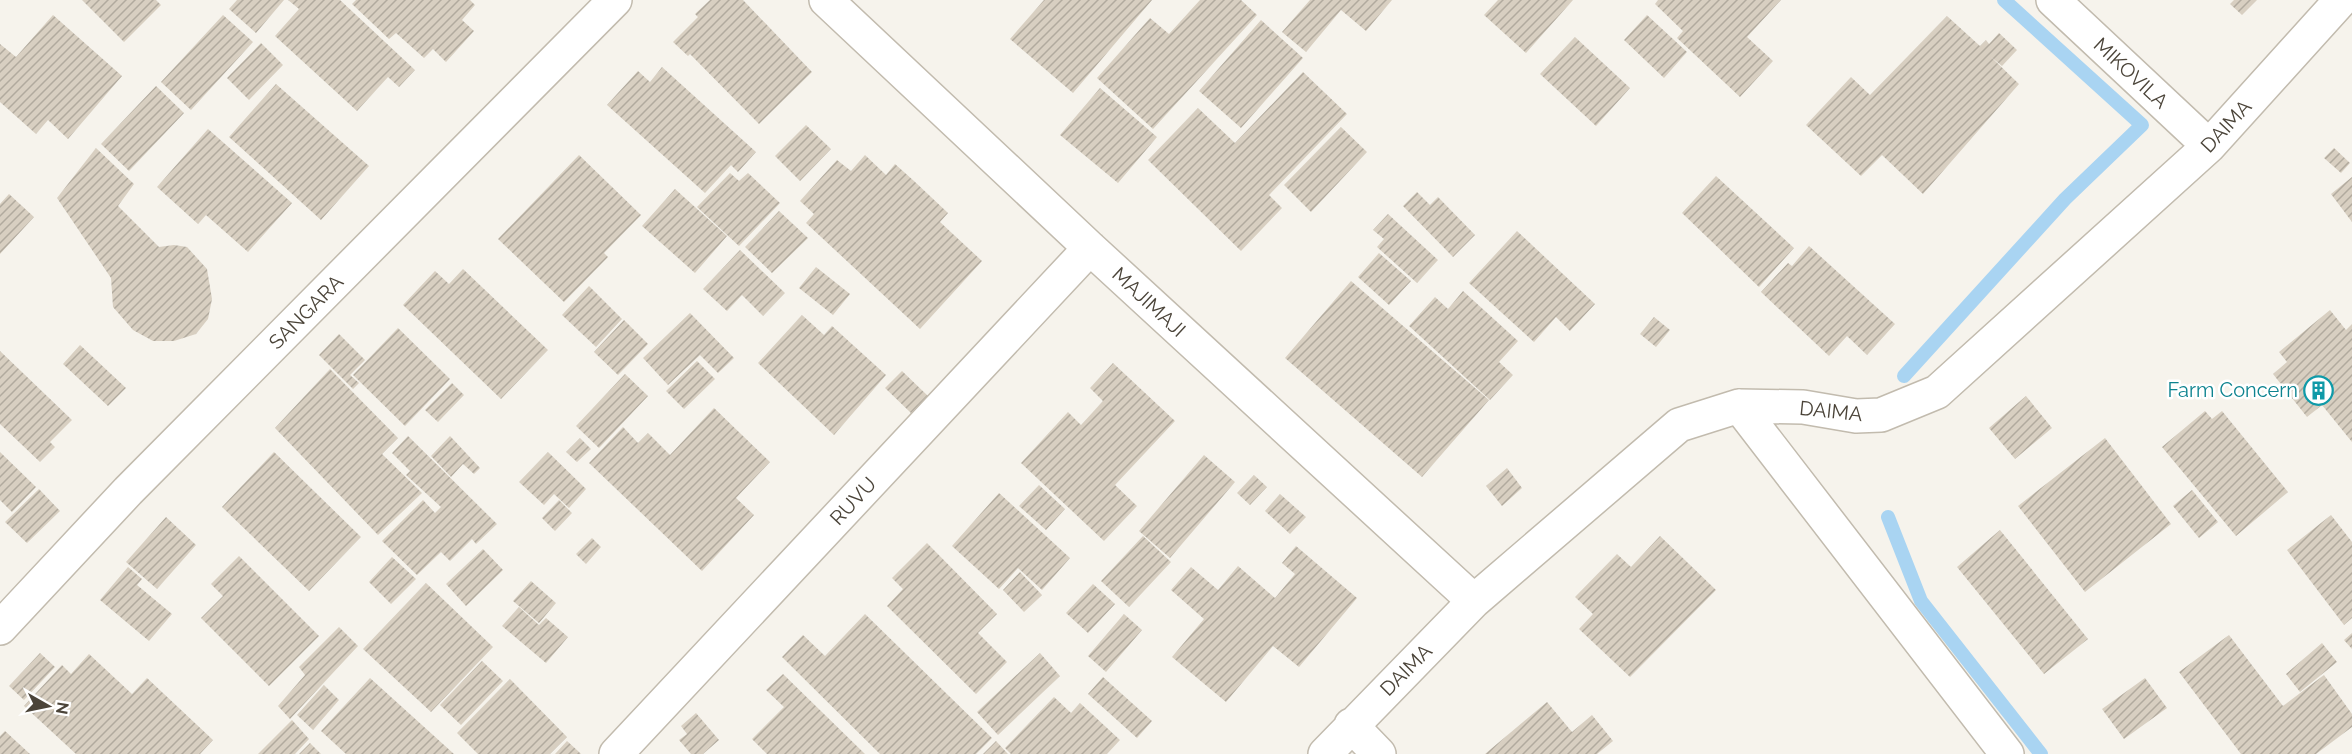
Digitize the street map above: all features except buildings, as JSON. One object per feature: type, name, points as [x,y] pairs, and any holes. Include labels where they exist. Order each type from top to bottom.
[{"type":"street","name":"SANGARA","points":[[0,628],[128,491],[615,0]]},
{"type":"street","name":"MAJIMAJI","points":[[826,0],[1090,248],[1474,601]]},
{"type":"street","name":"MIKOVILA","points":[[2054,0],[2209,146]]},
{"type":"street","name":"DAIMA","points":[[1325,754],[1474,601],[1678,425],[1739,406],[1803,407],[1856,416],[1881,416],[1937,392],[2209,146],[2341,0]]},
{"type":"street","name":"RUVU","points":[[615,754],[1090,248]]},
{"type":"street","points":[[1739,406],[2007,754]]},
{"type":"street","points":[[1351,725],[1378,754]]},
{"type":"waterway","points":[[1904,376],[2065,199],[2142,125],[2004,0]]},
{"type":"waterway","points":[[1888,517],[1921,601],[2041,754]]},
{"type":"place","name":"Farm Concern","points":[[2319,390]]}]
